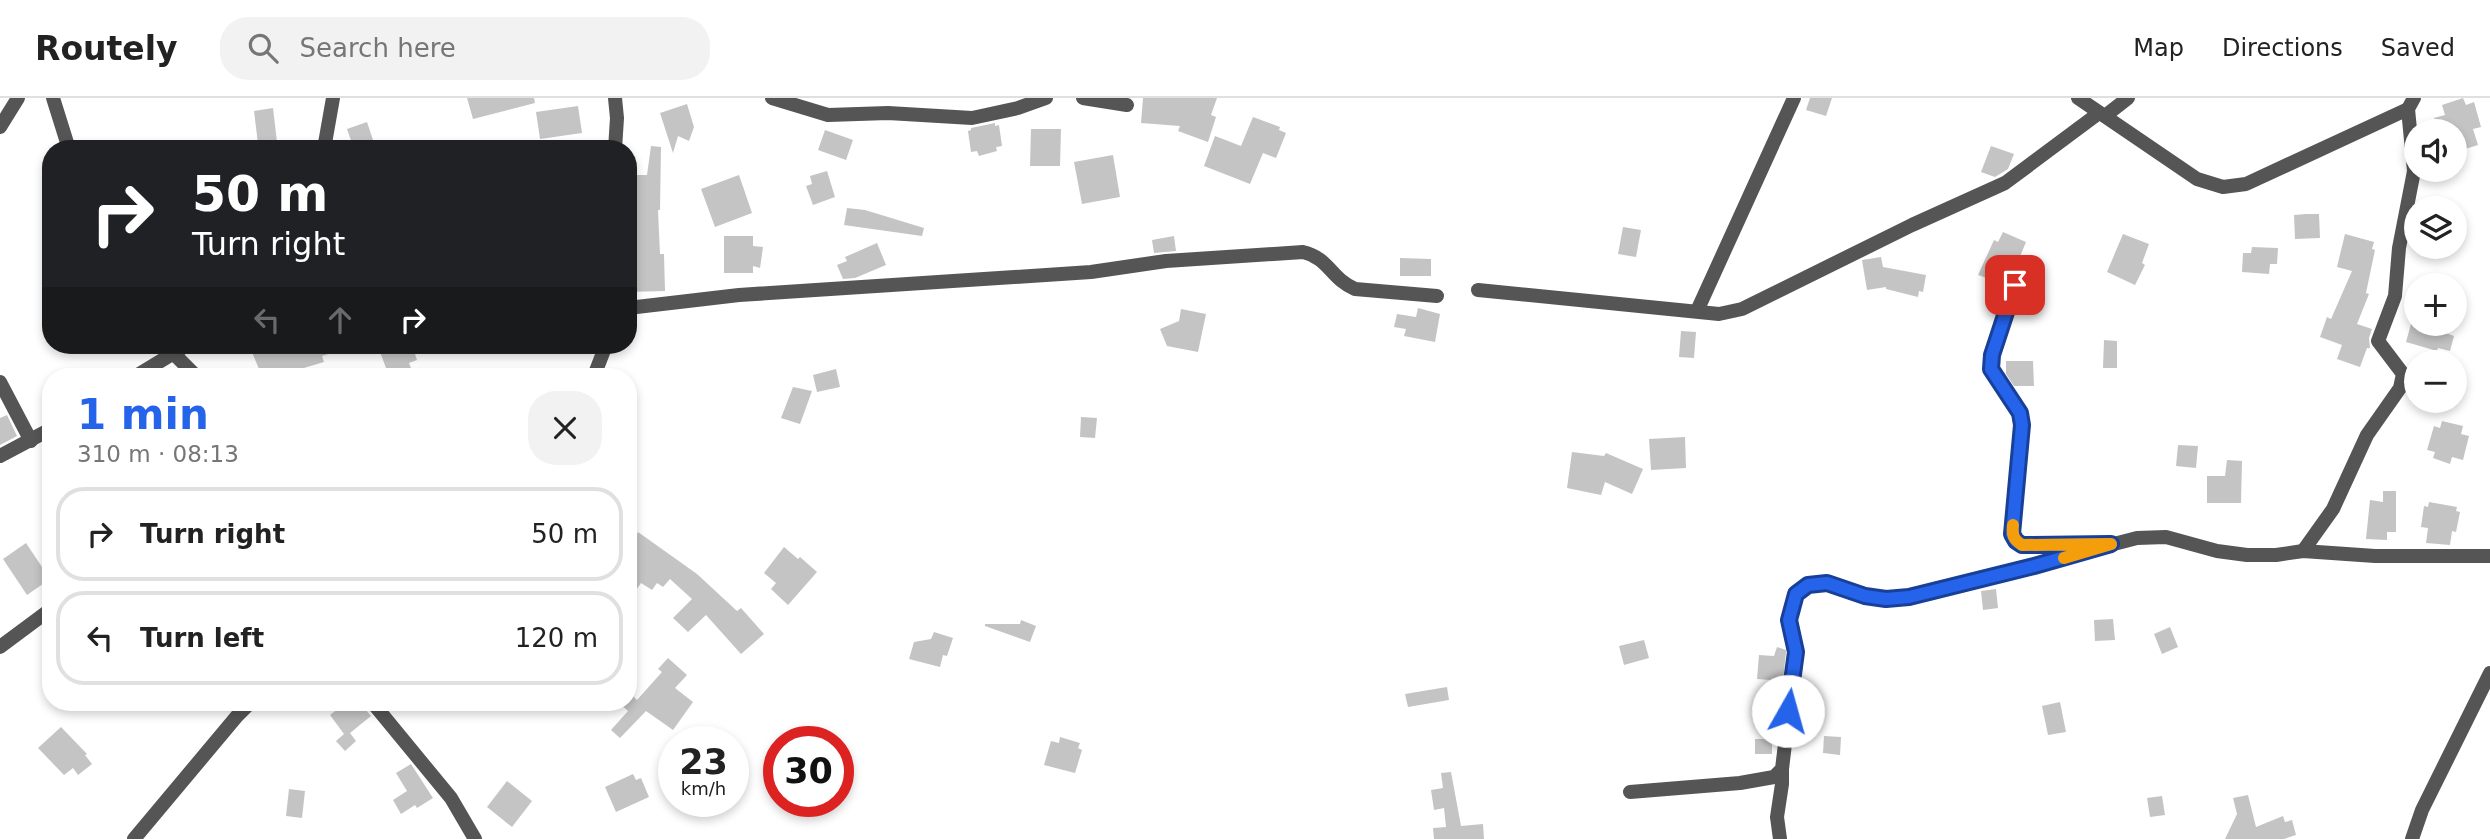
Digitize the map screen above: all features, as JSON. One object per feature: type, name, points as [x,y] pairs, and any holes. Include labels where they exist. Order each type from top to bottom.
[{"type":"street","points":[[0,127],[18,98]]},
{"type":"street","points":[[53,98],[66,140]]},
{"type":"street","points":[[326,140],[333,98]]},
{"type":"street","points":[[615,98],[616,140]]},
{"type":"street","points":[[772,98],[828,115],[888,113],[963,117],[994,114],[1046,98]]},
{"type":"street","points":[[1083,98],[1127,106]]},
{"type":"street","points":[[1697,311],[1794,98]]},
{"type":"street","points":[[2078,98],[2197,179],[2224,187],[2246,184],[2411,104],[2414,171],[2399,248],[2395,296],[2378,341],[2403,374],[2400,388],[2367,435],[2333,509],[2303,551]]},
{"type":"street","points":[[1478,290],[1719,314],[1742,309],[1912,225],[2005,183],[2128,98]]},
{"type":"street","points":[[637,307],[738,295],[1091,272],[1166,261],[1303,252],[1324,261],[1343,284],[1355,289],[1437,296]]},
{"type":"street","points":[[2015,285],[1992,355],[1991,369],[2020,413],[2022,425],[2012,534],[2022,545],[2111,544]]},
{"type":"street","points":[[146,368],[163,354]]},
{"type":"street","points":[[174,354],[188,368]]},
{"type":"street","points":[[0,382],[31,441]]},
{"type":"street","points":[[0,456],[42,434]]},
{"type":"street","points":[[1780,839],[1777,817],[1796,652],[1789,620],[1796,594],[1814,583],[1827,583],[1865,596],[1886,599],[1909,597],[2137,538],[2166,537],[2217,551],[2247,555],[2303,551],[2375,556],[2490,556]]},
{"type":"street","points":[[0,647],[42,616]]},
{"type":"street","points":[[2412,839],[2422,810],[2490,673]]},
{"type":"street","points":[[134,839],[242,711]]},
{"type":"street","points":[[379,711],[451,798],[475,839]]},
{"type":"street","points":[[1630,792],[1740,783],[1774,777],[1782,769]]},
{"type":"building","points":[[467,98],[534,98],[535,103],[473,119]]},
{"type":"building","points":[[1143,98],[1217,98],[1211,115],[1216,117],[1208,142],[1178,131],[1180,126],[1141,123]]},
{"type":"building","points":[[1810,98],[1832,98],[1826,116],[1806,110]]},
{"type":"building","points":[[2463,98],[2466,105],[2474,102],[2481,127],[2473,129],[2478,145],[2467,148],[2467,119],[2434,119],[2445,115],[2442,105]]},
{"type":"building","points":[[687,104],[694,127],[689,141],[678,136],[673,153],[660,113]]},
{"type":"building","points":[[578,106],[582,133],[540,139],[536,112]]},
{"type":"building","points":[[273,108],[277,140],[258,140],[254,111]]},
{"type":"building","points":[[1253,117],[1280,127],[1279,130],[1286,133],[1276,158],[1263,153],[1250,184],[1204,166],[1215,136],[1241,146]]},
{"type":"building","points":[[367,122],[373,140],[351,140],[347,129]]},
{"type":"building","points":[[995,123],[995,126],[999,125],[1002,146],[996,147],[997,151],[979,156],[977,151],[971,152],[968,131]]},
{"type":"building","points":[[1031,129],[1061,129],[1060,166],[1030,166]]},
{"type":"building","points":[[825,130],[853,140],[846,160],[818,150]]},
{"type":"building","points":[[651,146],[661,147],[658,210],[660,254],[664,254],[665,291],[637,292],[637,175],[647,175]]},
{"type":"building","points":[[1991,146],[2014,154],[2008,169],[1995,177],[1981,172]]},
{"type":"building","points":[[1113,155],[1120,197],[1082,204],[1074,162]]},
{"type":"building","points":[[827,171],[835,197],[813,205],[806,186],[812,184],[810,176]]},
{"type":"building","points":[[739,175],[752,213],[715,227],[701,189]]},
{"type":"building","points":[[847,208],[865,210],[924,228],[922,236],[844,225]]},
{"type":"building","points":[[2319,214],[2320,238],[2295,239],[2294,215]]},
{"type":"building","points":[[1623,227],[1641,230],[1636,257],[1618,254]]},
{"type":"building","points":[[2003,232],[2026,242],[2012,276],[2005,284],[1978,275],[1994,240],[1998,242]]},
{"type":"building","points":[[2123,234],[2149,244],[2142,263],[2145,265],[2135,285],[2107,272]]},
{"type":"building","points":[[2345,234],[2374,242],[2372,249],[2375,250],[2366,293],[2369,294],[2357,324],[2372,329],[2370,348],[2367,348],[2360,367],[2337,359],[2342,345],[2320,337],[2327,317],[2331,319],[2352,271],[2337,267]]},
{"type":"building","points":[[724,236],[753,236],[753,246],[763,247],[760,268],[753,266],[753,273],[724,273]]},
{"type":"building","points":[[1174,236],[1176,251],[1154,253],[1152,240]]},
{"type":"building","points":[[877,243],[886,265],[855,278],[843,279],[837,265],[847,261],[845,257]]},
{"type":"building","points":[[2252,247],[2278,248],[2277,264],[2270,264],[2269,274],[2242,272],[2243,253],[2251,253]]},
{"type":"building","points":[[1881,257],[1883,267],[1926,275],[1923,292],[1919,291],[1918,297],[1886,287],[1867,290],[1862,260]]},
{"type":"building","points":[[1400,258],[1431,259],[1431,276],[1400,276]]},
{"type":"building","points":[[1418,308],[1440,314],[1435,342],[1404,336],[1406,329],[1394,327],[1397,314],[1416,317]]},
{"type":"building","points":[[1181,309],[1206,314],[1198,352],[1167,346],[1160,329],[1179,321]]},
{"type":"building","points":[[1681,331],[1696,332],[1694,358],[1679,357]]},
{"type":"building","points":[[2408,336],[2454,336],[2450,350],[2434,350],[2406,342]]},
{"type":"building","points":[[2104,340],[2117,341],[2117,368],[2103,368]]},
{"type":"building","points":[[253,354],[328,354],[322,356],[324,362],[304,368],[259,368]]},
{"type":"building","points":[[381,354],[415,354],[417,360],[409,363],[411,368],[386,368]]},
{"type":"building","points":[[2006,361],[2033,361],[2034,386],[2014,386],[2006,374]]},
{"type":"building","points":[[836,369],[840,387],[817,392],[813,375]]},
{"type":"building","points":[[793,387],[812,391],[800,424],[781,418]]},
{"type":"building","points":[[7,415],[17,436],[0,445],[0,418]]},
{"type":"building","points":[[1081,417],[1097,418],[1095,438],[1080,437]]},
{"type":"building","points":[[2442,421],[2463,426],[2461,434],[2469,436],[2463,460],[2452,457],[2450,464],[2433,458],[2435,452],[2427,450],[2434,426],[2440,428]]},
{"type":"building","points":[[1685,437],[1686,468],[1651,470],[1649,439]]},
{"type":"building","points":[[2178,445],[2198,446],[2196,468],[2176,466]]},
{"type":"building","points":[[1572,452],[1604,456],[1606,453],[1643,469],[1632,494],[1605,482],[1601,495],[1567,488]]},
{"type":"building","points":[[2227,460],[2242,461],[2241,503],[2207,503],[2207,476],[2225,476]]},
{"type":"building","points":[[2383,491],[2396,491],[2396,532],[2387,532],[2387,540],[2366,539],[2370,500],[2383,502]]},
{"type":"building","points":[[2429,502],[2457,507],[2456,511],[2460,512],[2456,532],[2452,531],[2450,545],[2426,543],[2428,528],[2421,527],[2424,506],[2428,507]]},
{"type":"building","points":[[638,532],[697,574],[737,611],[741,608],[764,634],[741,654],[706,615],[688,632],[673,618],[692,599],[670,579],[663,587],[657,583],[652,590],[641,583],[637,589]]},
{"type":"building","points":[[26,543],[42,567],[42,585],[27,595],[3,559]]},
{"type":"building","points":[[784,547],[817,572],[788,605],[771,589],[776,583],[764,573]]},
{"type":"building","points":[[1996,589],[1998,608],[1983,610],[1981,591]]},
{"type":"building","points":[[2113,619],[2115,640],[2095,641],[2094,620]]},
{"type":"building","points":[[1021,620],[1036,626],[1030,642],[985,626],[1020,624]]},
{"type":"building","points":[[2170,627],[2178,647],[2162,654],[2154,634]]},
{"type":"building","points":[[934,632],[953,638],[947,656],[943,655],[940,667],[909,659],[914,642],[931,639]]},
{"type":"building","points":[[1644,640],[1649,658],[1624,665],[1619,646]]},
{"type":"building","points":[[1777,647],[1786,650],[1783,681],[1757,679],[1759,655],[1774,656]]},
{"type":"building","points":[[668,658],[687,675],[675,688],[693,702],[676,726],[667,726],[646,711],[620,738],[611,730],[628,711],[637,711],[637,700],[662,672],[658,669]]},
{"type":"building","points":[[1447,687],[1449,700],[1408,707],[1405,694]]},
{"type":"building","points":[[2060,702],[2066,732],[2048,735],[2042,706]]},
{"type":"building","points":[[335,711],[367,711],[371,716],[350,733],[356,741],[345,751],[336,741],[344,734],[330,715]]},
{"type":"building","points":[[61,727],[87,754],[85,755],[92,764],[78,775],[73,768],[64,775],[38,748]]},
{"type":"building","points":[[1824,736],[1841,737],[1840,755],[1823,753]]},
{"type":"building","points":[[1060,737],[1080,743],[1078,748],[1082,750],[1075,773],[1044,765],[1051,741],[1059,743]]},
{"type":"building","points":[[1755,739],[1772,739],[1772,754],[1755,754]]},
{"type":"building","points":[[411,764],[433,798],[401,814],[393,800],[407,791],[396,773]]},
{"type":"building","points":[[1451,772],[1461,826],[1483,824],[1484,839],[1434,839],[1433,828],[1446,827],[1444,808],[1434,810],[1431,790],[1443,788],[1441,773]]},
{"type":"building","points":[[633,774],[636,780],[641,778],[649,797],[616,812],[605,787]]},
{"type":"building","points":[[507,781],[532,801],[512,827],[487,807]]},
{"type":"building","points":[[289,789],[305,791],[302,818],[286,816]]},
{"type":"building","points":[[2248,795],[2256,827],[2283,816],[2285,822],[2292,820],[2296,835],[2284,839],[2225,839],[2237,814],[2233,798]]},
{"type":"building","points":[[2162,796],[2165,815],[2150,817],[2147,798]]},
{"type":"slow traffic","points":[[2013,525],[2012,534],[2022,545],[2111,544],[2064,558]]},
{"type":"route","points":[[1788,711],[1796,652],[1789,620],[1796,594],[1802,588],[1814,583],[1827,583],[1865,596],[1886,599],[1909,597],[2111,544],[2022,545],[2012,534],[2022,425],[2020,413],[1991,369],[1992,355],[2015,285]]}]
